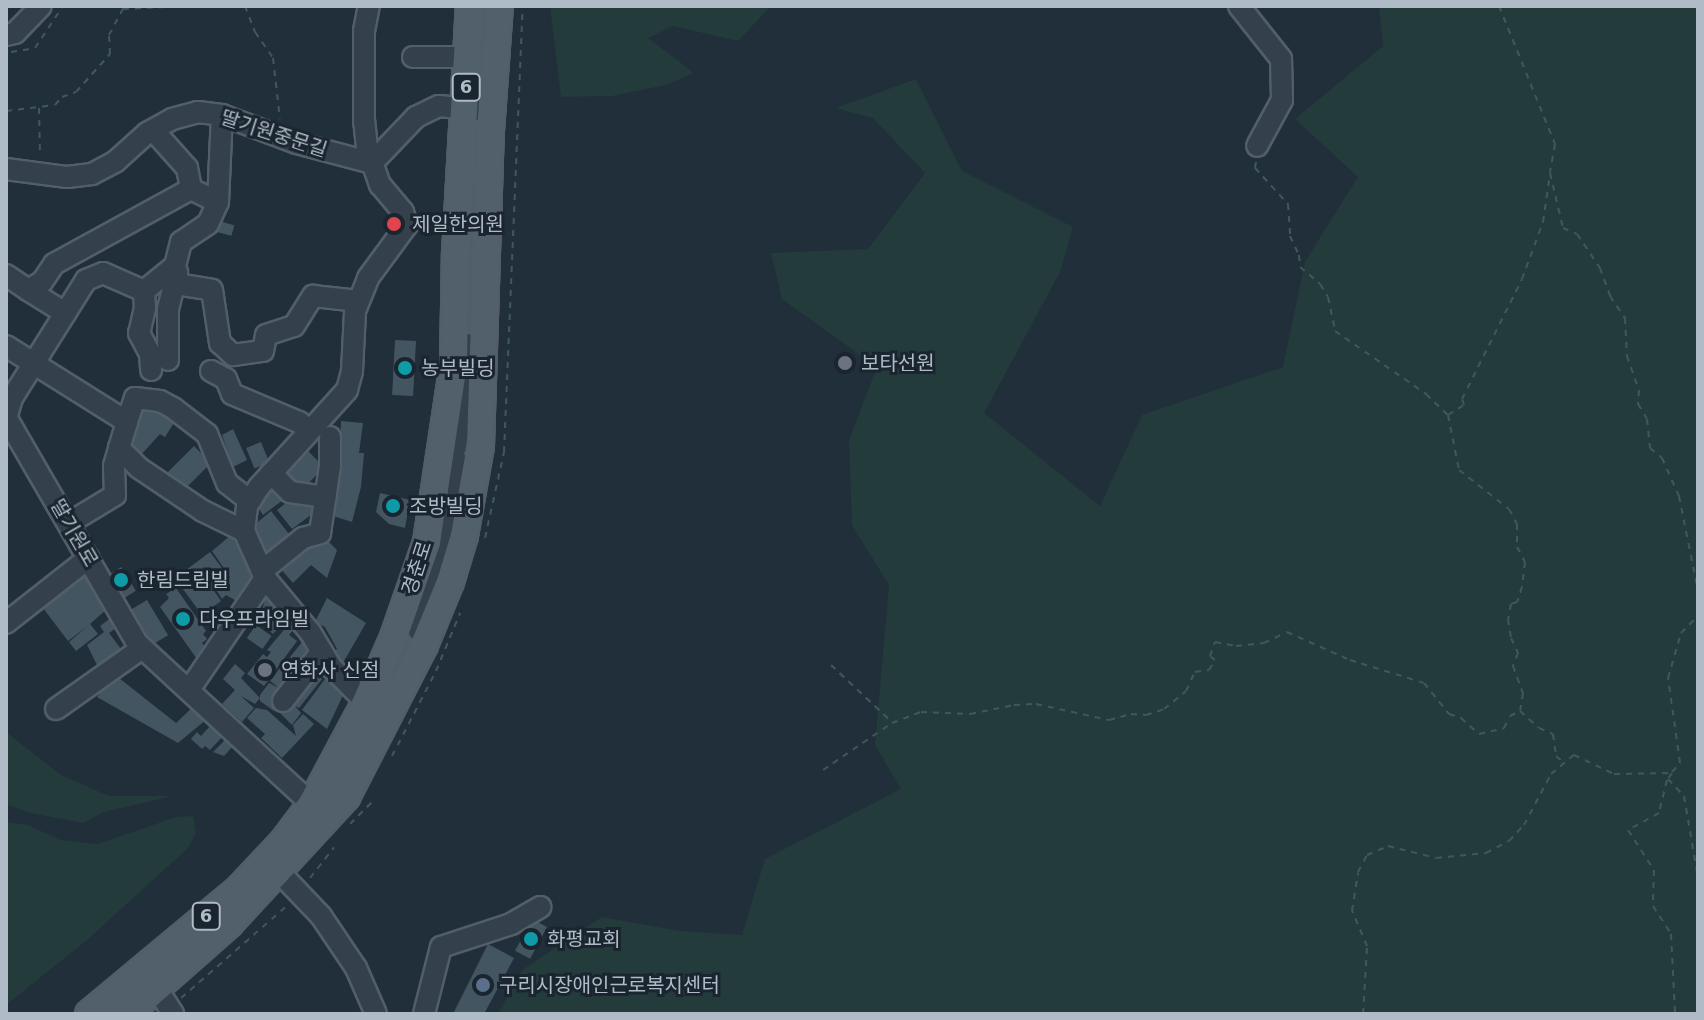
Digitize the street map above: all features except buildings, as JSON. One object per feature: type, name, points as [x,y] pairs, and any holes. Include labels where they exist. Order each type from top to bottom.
[{"type":"main road","name":"경춘로","points":[[127,1014],[167,1004],[229,924],[346,797],[424,645],[464,536],[480,446],[478,110],[468,57],[470,6]]},
{"type":"main road","name":"경춘로","points":[[89,1014],[330,816],[366,702],[394,637],[427,542],[454,363],[460,200],[499,6]]},
{"type":"street","points":[[6,35],[15,33],[41,6]]},
{"type":"street","points":[[244,531],[250,501],[271,473],[320,434],[349,385],[351,327],[359,301],[368,278],[407,225],[403,212],[380,185],[372,163],[364,121],[364,31],[369,6]]},
{"type":"street","points":[[1239,6],[1281,59],[1282,100],[1257,146]]},
{"type":"street","points":[[413,57],[468,57]]},
{"type":"street","points":[[372,163],[416,117],[439,106],[478,110]]},
{"type":"street","name":"딸기원중문길","points":[[6,169],[67,177],[92,174],[116,161],[153,130],[172,119],[198,112],[222,115],[278,136],[372,163]]},
{"type":"street","points":[[144,291],[145,308],[139,333],[160,365],[179,245],[206,227],[218,202],[222,115]]},
{"type":"street","points":[[153,130],[187,168],[191,189]]},
{"type":"street","points":[[191,189],[218,202]]},
{"type":"street","points":[[28,290],[42,282],[54,264],[191,189]]},
{"type":"street","points":[[64,258],[78,293]]},
{"type":"street","points":[[6,418],[12,398],[90,277],[103,273],[144,291]]},
{"type":"street","points":[[176,274],[212,290],[220,343],[233,355],[263,351],[266,335],[294,326],[313,296],[359,301]]},
{"type":"street","points":[[144,291],[176,274]]},
{"type":"street","points":[[6,275],[65,313]]},
{"type":"street","points":[[6,346],[127,422]]},
{"type":"street","points":[[211,371],[226,379],[232,394],[320,434]]},
{"type":"street","points":[[69,523],[115,495],[114,466],[135,398],[160,401],[207,434],[225,479],[250,501]]},
{"type":"street","name":"딸기원로","points":[[6,418],[69,523],[128,631],[142,648],[330,816]]},
{"type":"street","points":[[189,690],[266,571],[303,538],[320,533],[326,497],[320,434]]},
{"type":"street","points":[[119,448],[171,491],[244,531],[266,571],[331,667],[366,702]]},
{"type":"street","points":[[271,473],[287,491],[326,497]]},
{"type":"street","points":[[6,623],[89,558]]},
{"type":"street","points":[[266,571],[298,598]]},
{"type":"street","points":[[56,709],[142,648]]},
{"type":"street","points":[[283,701],[322,651]]},
{"type":"street","points":[[279,872],[321,916],[356,968],[376,1014]]},
{"type":"street","points":[[424,1014],[441,947],[511,924],[540,907]]},
{"type":"path","points":[[6,51],[35,48],[63,6]]},
{"type":"path","points":[[6,111],[55,105],[62,97],[76,92],[110,54],[109,35],[123,9],[187,6]]},
{"type":"path","points":[[245,6],[255,32],[273,58],[281,109],[278,136]]},
{"type":"path","points":[[1448,415],[1464,405],[1462,399],[1522,279],[1543,222],[1555,144],[1499,6]]},
{"type":"path","points":[[39,108],[41,174]]},
{"type":"path","points":[[1257,146],[1255,168],[1288,204],[1290,236],[1299,255],[1300,267],[1320,284],[1328,297],[1335,331],[1426,394],[1448,415],[1459,470],[1509,509],[1517,524],[1515,535],[1525,562],[1524,575],[1517,602],[1511,604],[1508,619],[1511,638],[1518,653],[1513,666],[1523,693],[1520,711]]},
{"type":"path","points":[[1550,173],[1563,228],[1577,234],[1600,268],[1610,296],[1625,318],[1627,356],[1639,390],[1638,404],[1647,419],[1650,448],[1662,458],[1679,496],[1698,591]]},
{"type":"path","points":[[1675,1014],[1671,934],[1653,906],[1654,870],[1628,830],[1659,813],[1668,779],[1680,763],[1668,678],[1676,660],[1681,633],[1698,616]]},
{"type":"path","points":[[823,770],[892,723],[921,712],[970,714],[1036,704],[1109,720],[1131,714],[1146,715],[1164,709],[1186,691],[1195,672],[1209,670],[1215,660],[1210,656],[1215,642],[1236,646],[1264,643],[1287,632],[1350,660],[1424,683],[1449,714],[1461,718],[1479,734],[1504,728],[1510,716],[1520,711]]},
{"type":"path","points":[[831,665],[892,723]]},
{"type":"path","points":[[1520,711],[1539,728],[1553,734],[1556,756],[1564,763]]},
{"type":"path","points":[[1363,1014],[1367,946],[1352,911],[1358,872],[1367,855],[1388,846],[1436,858],[1486,853],[1509,841],[1524,825],[1551,774],[1574,755],[1614,774],[1672,773]]},
{"type":"path","points":[[1668,779],[1684,796],[1698,878]]},
{"type":"path","points":[[330,816],[374,800]]},
{"type":"path","points":[[167,1004],[265,927],[298,894],[334,847]]},
{"type":"green space","points":[[550,6],[771,6],[738,41],[673,26],[648,38],[694,73],[666,85],[612,96],[561,97]]},
{"type":"green space","points":[[1379,6],[1698,6],[1698,1014],[498,1014],[522,970],[602,917],[680,931],[742,935],[765,859],[901,789],[875,745],[889,585],[852,525],[849,440],[877,367],[782,299],[771,253],[868,249],[925,173],[873,118],[836,108],[916,79],[962,171],[1073,227],[1060,272],[984,413],[1100,506],[1142,415],[1283,367],[1305,262],[1358,177],[1295,119],[1383,46]]},
{"type":"green space","points":[[6,732],[61,775],[109,796],[173,796],[104,812],[83,823],[26,812],[6,804]]},
{"type":"green space","points":[[193,816],[196,833],[188,848],[87,940],[6,1005],[6,822],[28,825],[60,840],[98,844],[176,817]]},
{"type":"place","name":"제일한의원","points":[[394,224]]},
{"type":"place","name":"보타선원","points":[[845,363]]},
{"type":"place","name":"농부빌딩","points":[[405,368]]},
{"type":"place","name":"조방빌딩","points":[[393,506]]},
{"type":"place","name":"한림드림빌","points":[[121,580]]},
{"type":"place","name":"다우프라임빌","points":[[183,619]]},
{"type":"place","name":"연화사 신점","points":[[265,670]]},
{"type":"place","name":"화평교회","points":[[531,939]]},
{"type":"place","name":"구리시장애인근로복지센터","points":[[483,985]]}]
